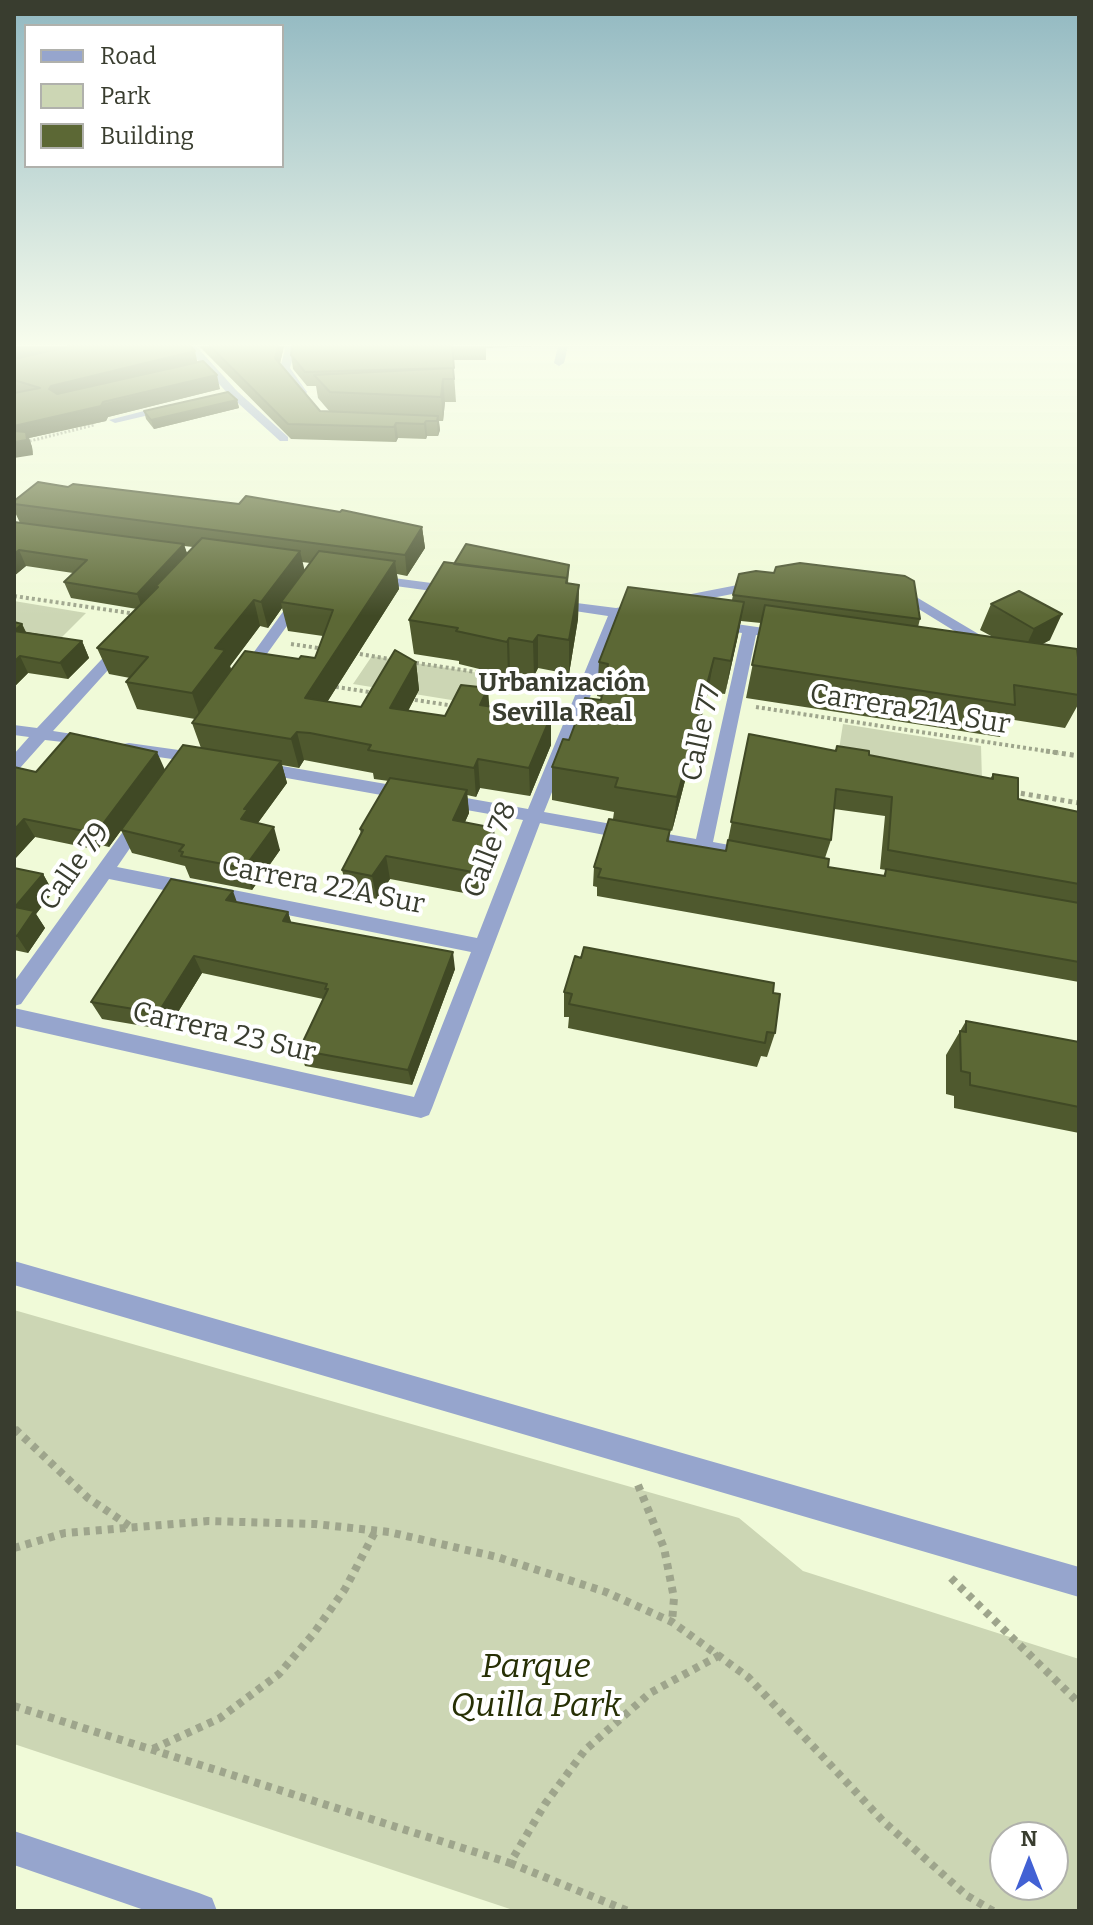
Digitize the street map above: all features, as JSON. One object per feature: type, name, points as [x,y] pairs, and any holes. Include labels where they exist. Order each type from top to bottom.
[{"type":"street","points":[[280,436],[284,439]]},
{"type":"street","points":[[350,577],[474,593]]},
{"type":"street","points":[[876,577],[1009,658]]},
{"type":"street","points":[[238,685],[311,584]]},
{"type":"street","points":[[617,612],[767,584]]},
{"type":"street","points":[[537,602],[661,618]]},
{"type":"street","name":"Calle 78","points":[[421,1108],[534,815],[617,612]]},
{"type":"street","points":[[14,764],[149,616]]},
{"type":"street","points":[[706,624],[796,636]]},
{"type":"street","name":"Calle 77","points":[[703,846],[750,630]]},
{"type":"street","points":[[14,730],[217,761]]},
{"type":"street","points":[[247,766],[766,857]]},
{"type":"street","name":"Calle 79","points":[[14,998],[150,807]]},
{"type":"street","name":"Carrera 22A Sur","points":[[104,871],[484,947]]},
{"type":"street","name":"Carrera 23 Sur","points":[[14,1017],[421,1108]]},
{"type":"street","points":[[14,1273],[1079,1582]]},
{"type":"street","points":[[14,1848],[199,1911]]},
{"type":"path","points":[[14,445],[51,436]]},
{"type":"path","points":[[14,596],[149,616]]},
{"type":"path","points":[[270,640],[333,650]]},
{"type":"path","points":[[349,652],[586,688]]},
{"type":"path","points":[[323,685],[385,695]]},
{"type":"path","points":[[401,697],[462,707]]},
{"type":"path","name":"Carrera 21A Sur","points":[[736,704],[1079,756]]},
{"type":"path","points":[[1003,791],[1079,803]]},
{"type":"path","points":[[14,1428],[88,1498],[132,1528]]},
{"type":"path","points":[[623,1450],[664,1548],[674,1598],[672,1622]]},
{"type":"path","points":[[14,1548],[65,1533],[208,1521],[315,1524],[376,1530],[497,1557],[606,1592],[672,1622],[748,1677],[883,1821],[966,1895],[993,1911]]},
{"type":"path","points":[[152,1750],[220,1718],[279,1674],[314,1633],[345,1589],[376,1530]]},
{"type":"path","points":[[946,1573],[1079,1703]]},
{"type":"path","points":[[510,1863],[545,1804],[585,1750],[650,1693],[720,1655]]},
{"type":"path","points":[[14,1706],[510,1863],[628,1911]]},
{"type":"green space","points":[[14,601],[86,613],[60,639],[14,631]]},
{"type":"green space","points":[[372,656],[491,675],[476,704],[353,684]]},
{"type":"green space","points":[[843,724],[981,746],[982,780],[838,756]]},
{"type":"green space","name":"Parque Quilla Park","points":[[14,1310],[739,1518],[803,1571],[1079,1659],[1079,1911],[516,1911],[14,1744]]},
{"type":"building","points":[[14,436],[26,436],[27,440],[14,442]]},
{"type":"building","points":[[38,482],[239,504],[246,496],[342,510],[422,527],[405,555],[14,504]]},
{"type":"building","points":[[14,522],[184,544],[137,594],[64,582],[87,560],[19,550],[14,554]]},
{"type":"building","points":[[202,538],[300,551],[261,602],[254,600],[215,648],[225,650],[192,693],[126,682],[148,657],[97,648]]},
{"type":"building","points":[[466,544],[569,565],[567,579],[454,564]]},
{"type":"building","points":[[319,551],[395,561],[305,698],[361,707],[395,650],[416,662],[390,708],[445,716],[461,685],[488,688],[480,705],[551,716],[529,768],[478,759],[474,768],[368,750],[371,745],[310,733],[297,732],[291,739],[192,723],[245,651],[299,659],[301,656],[315,658],[333,610],[281,602]]},
{"type":"building","points":[[444,562],[567,578],[566,583],[579,585],[569,640],[538,635],[533,642],[509,638],[507,642],[456,631],[458,628],[409,620]]},
{"type":"building","points":[[800,563],[905,576],[914,581],[920,619],[733,595],[739,574],[756,571],[774,573],[776,567]]},
{"type":"building","points":[[628,587],[744,602],[731,661],[714,658],[677,797],[615,787],[618,778],[552,767],[563,739],[569,740],[585,698],[601,700],[608,664],[599,662]]},
{"type":"building","points":[[1019,591],[1062,614],[1034,629],[991,604]]},
{"type":"building","points":[[765,605],[1077,649],[1079,695],[1014,685],[1015,705],[752,665]]},
{"type":"building","points":[[14,631],[82,641],[60,663],[20,656],[14,662]]},
{"type":"building","points":[[70,733],[157,752],[99,829],[92,827],[89,832],[24,819],[14,830],[14,767],[36,772]]},
{"type":"building","points":[[749,734],[836,751],[837,746],[869,751],[869,755],[993,779],[993,774],[1018,778],[1018,799],[1079,812],[1079,884],[888,850],[892,797],[836,789],[831,840],[731,822]]},
{"type":"building","points":[[183,745],[281,761],[244,809],[248,809],[241,819],[274,827],[244,868],[181,856],[183,852],[179,851],[184,845],[121,830]]},
{"type":"building","points":[[390,778],[467,790],[453,820],[494,828],[478,873],[386,856],[372,876],[342,870],[363,830],[360,829]]},
{"type":"building","points":[[609,819],[670,830],[667,841],[726,851],[728,840],[829,859],[828,867],[885,876],[886,869],[1079,903],[1079,962],[598,877],[601,869],[594,867]]},
{"type":"building","points":[[14,868],[43,874],[15,907],[34,911],[17,936],[14,935]]},
{"type":"building","points":[[171,879],[233,891],[226,900],[288,912],[283,921],[453,952],[408,1070],[299,1050],[328,989],[325,989],[327,984],[194,956],[158,1013],[91,1002]]},
{"type":"building","points":[[584,947],[774,983],[773,993],[780,994],[775,1033],[767,1032],[765,1043],[569,1004],[572,994],[564,992],[575,956],[581,958]]},
{"type":"building","points":[[966,1021],[1079,1042],[1079,1107],[970,1085],[970,1073],[961,1071],[960,1031],[966,1032]]},
{"type":"district","name":"Urbanización Sevilla Real","points":[[562,699]]}]
